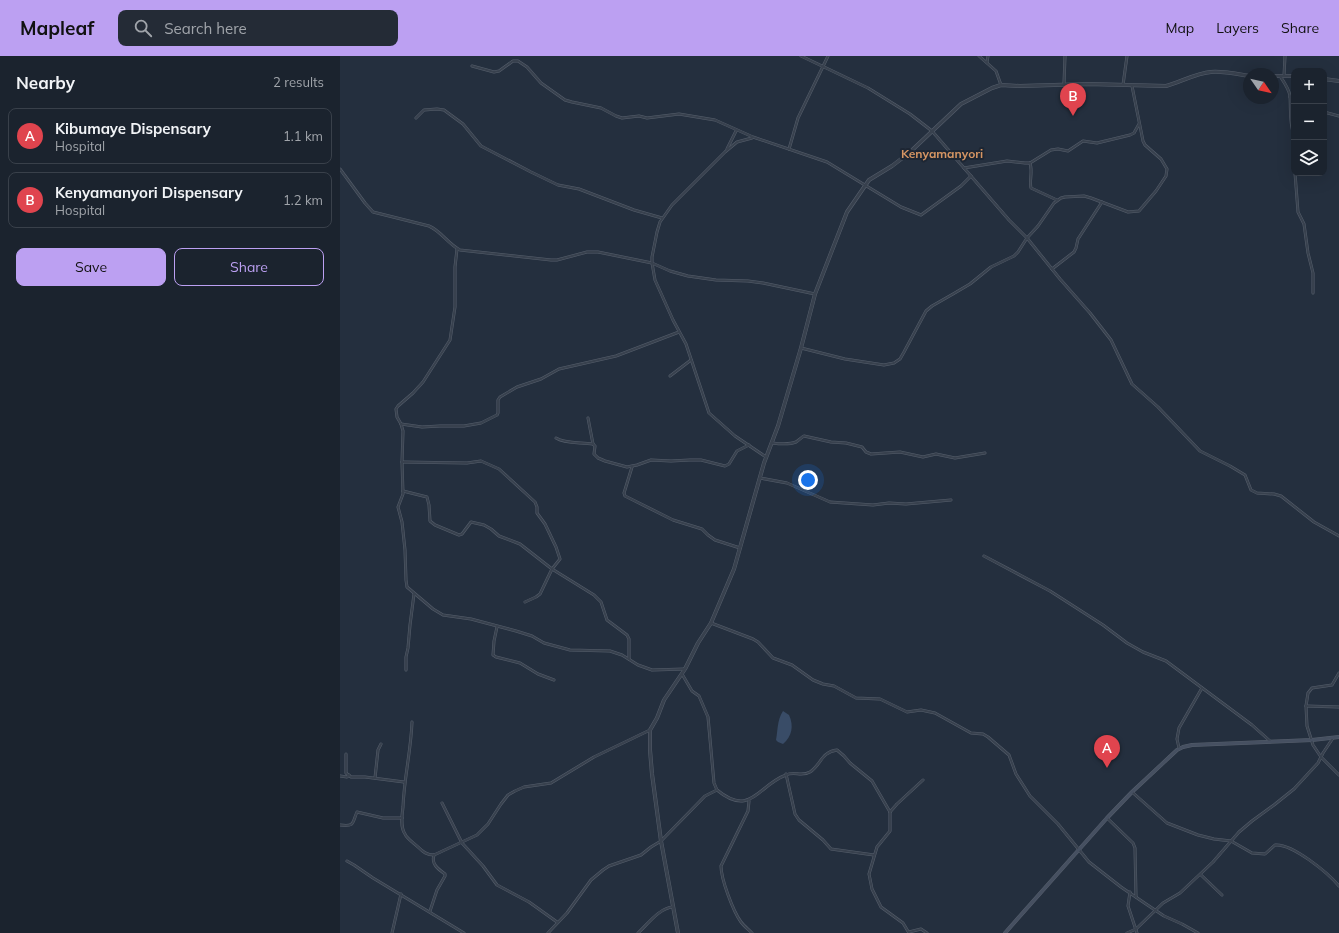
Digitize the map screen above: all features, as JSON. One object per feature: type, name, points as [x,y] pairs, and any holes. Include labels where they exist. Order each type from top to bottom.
[{"type":"main road","points":[[1005,933],[1107,818],[1132,792],[1179,749],[1192,745],[1312,740],[1339,737]]},
{"type":"street","points":[[801,56],[868,88],[910,114],[932,131],[1009,220],[1027,238],[1090,313],[1111,340],[1132,384],[1158,407],[1200,451],[1230,466],[1245,476],[1251,490],[1257,493],[1281,496],[1314,522],[1339,536]]},
{"type":"street","points":[[789,149],[798,118],[828,56]]},
{"type":"street","points":[[979,56],[996,71],[1001,85]]},
{"type":"street","points":[[987,62],[988,56]]},
{"type":"street","points":[[1064,85],[1065,56]]},
{"type":"street","points":[[1123,85],[1127,56]]},
{"type":"street","points":[[1284,76],[1285,56]]},
{"type":"street","points":[[472,66],[494,72],[499,71],[516,60],[549,89],[565,100],[601,108],[616,116],[625,118],[639,116],[647,118],[683,114],[711,119],[736,131],[827,162],[901,207],[921,215],[961,186],[972,176]]},
{"type":"street","points":[[678,933],[652,774],[650,730],[657,718],[664,700],[682,674],[698,643],[711,623],[734,569],[766,457],[772,443],[801,348],[815,294],[847,212],[865,184],[909,153],[961,104],[985,91],[1001,85],[1020,86],[1088,84],[1166,86],[1199,74],[1211,72],[1243,75]]},
{"type":"street","points":[[1291,76],[1280,76],[1289,92],[1291,118]]},
{"type":"street","points":[[1327,79],[1339,81]]},
{"type":"street","points":[[801,348],[845,359],[884,365],[894,363],[900,359],[926,311],[970,284],[990,267],[1014,256],[1022,248],[1027,238],[1057,200],[1065,197],[1084,196],[1128,212],[1138,211],[1156,192],[1166,176],[1167,169],[1161,159],[1145,145],[1141,136],[1132,86]]},
{"type":"street","points":[[416,118],[424,110],[444,110],[463,124],[481,146],[531,172],[558,185],[579,189],[634,210],[662,218]]},
{"type":"street","points":[[1327,113],[1339,116]]},
{"type":"street","points":[[964,168],[1007,162],[1030,162],[1051,150],[1058,149],[1068,151],[1083,141],[1096,143],[1130,135],[1134,133],[1139,124]]},
{"type":"street","points":[[725,152],[736,131]]},
{"type":"street","points":[[753,137],[737,142],[725,152],[682,194],[662,218],[657,232],[652,263],[655,280],[673,320],[686,344],[709,413],[734,436],[766,457]]},
{"type":"street","points":[[1030,162],[1032,170],[1031,188],[1057,200]]},
{"type":"street","points":[[340,169],[373,212],[429,226],[460,250],[551,260],[587,252],[598,252],[652,263],[670,271],[694,277],[763,283],[815,294]]},
{"type":"street","points":[[1295,176],[1298,212],[1304,224],[1308,253],[1313,273],[1313,293]]},
{"type":"street","points":[[1052,269],[1074,252],[1078,239],[1102,202]]},
{"type":"street","points":[[457,248],[455,267],[455,307],[450,340],[423,382],[397,408],[397,417],[403,431],[403,491],[398,507],[402,522],[407,587],[433,609],[443,615],[471,619],[524,633],[544,643],[564,649],[610,651],[618,653],[645,668],[652,670],[685,669]]},
{"type":"street","points":[[401,424],[422,427],[474,425],[481,423],[498,414],[498,400],[500,397],[521,385],[541,379],[559,369],[616,356],[679,332]]},
{"type":"street","points":[[670,376],[691,360]]},
{"type":"street","points":[[588,418],[593,444],[595,446],[594,454],[598,458],[614,464],[632,467],[650,460],[701,460],[725,466],[729,464],[737,451],[749,445]]},
{"type":"street","points":[[772,443],[780,444],[797,442],[804,436],[862,447],[866,452],[871,454],[900,452],[919,456],[936,454],[955,458],[985,453]]},
{"type":"street","points":[[556,438],[572,442],[593,444]]},
{"type":"street","points":[[402,462],[477,461],[487,463],[500,469],[536,504],[537,513],[545,524],[559,555],[559,561],[552,570],[540,594],[525,602]]},
{"type":"street","points":[[632,467],[624,493],[625,496],[673,520],[702,529],[715,540],[740,548]]},
{"type":"street","points":[[760,478],[788,483],[830,502],[873,505],[951,500]]},
{"type":"street","points":[[403,491],[427,497],[430,521],[434,525],[459,535],[462,534],[471,522],[484,525],[499,536],[520,544],[552,570],[573,581],[598,599],[603,606],[607,620],[610,624],[628,635],[629,659]]},
{"type":"street","points":[[984,556],[1050,591],[1103,625],[1127,643],[1143,652],[1166,661],[1260,731],[1270,741]]},
{"type":"street","points":[[406,670],[406,657],[414,594]]},
{"type":"street","points":[[711,623],[753,639],[758,642],[773,658],[792,665],[813,680],[834,686],[856,698],[880,699],[907,712],[921,710],[935,713],[972,732],[983,734],[988,737],[1009,755],[1016,774],[1030,796],[1058,824],[1089,862],[1164,916],[1198,933]]},
{"type":"street","points":[[497,627],[493,655],[520,663],[538,674],[554,680]]},
{"type":"street","points":[[1339,673],[1332,685],[1312,688],[1308,693],[1306,706],[1307,726],[1313,745],[1321,757],[1339,775]]},
{"type":"street","points":[[682,674],[692,691],[699,696],[708,717],[714,783],[717,790],[728,798],[740,801],[749,801],[786,774],[802,775],[808,773],[823,756],[837,750],[872,781],[890,812],[890,831],[878,845],[869,878],[876,898],[881,907],[903,923],[909,932],[921,929],[927,933]]},
{"type":"street","points":[[1179,749],[1177,739],[1180,728],[1202,688]]},
{"type":"street","points":[[1306,706],[1339,707]]},
{"type":"street","points":[[412,722],[411,739],[404,782],[402,818],[404,834],[423,852],[429,855],[434,855],[462,842],[484,829],[508,795],[515,791],[524,787],[551,783],[594,757],[650,730]]},
{"type":"street","points":[[1126,933],[1136,929],[1163,903],[1176,895],[1201,874],[1231,841],[1252,821],[1294,789],[1315,767],[1334,737]]},
{"type":"street","points":[[375,778],[378,750],[381,744]]},
{"type":"street","points":[[346,754],[346,773],[349,775]]},
{"type":"street","points":[[786,774],[795,814],[799,820],[833,850],[850,851],[874,856]]},
{"type":"street","points":[[340,776],[346,777],[349,775],[355,777],[404,782]]},
{"type":"street","points":[[890,812],[923,780]]},
{"type":"street","points":[[548,933],[567,913],[591,880],[609,866],[641,855],[662,841],[685,818],[697,803],[705,796],[717,790]]},
{"type":"street","points":[[1132,792],[1167,822],[1198,835],[1231,841],[1252,853],[1257,854],[1265,854],[1275,845],[1288,847],[1299,852],[1325,872],[1339,886]]},
{"type":"street","points":[[749,801],[748,811],[721,866],[721,873],[734,910],[741,921],[752,933]]},
{"type":"street","points":[[442,802],[462,842],[497,885],[528,902],[557,922]]},
{"type":"street","points":[[340,825],[351,825],[356,812],[383,818],[402,818]]},
{"type":"street","points":[[1107,818],[1134,843],[1136,897]]},
{"type":"street","points":[[429,912],[445,876],[445,874],[433,864],[432,860],[434,855]]},
{"type":"street","points":[[347,861],[464,933]]},
{"type":"street","points":[[1201,874],[1222,895]]},
{"type":"street","points":[[1130,892],[1128,906],[1137,933]]},
{"type":"street","points":[[392,933],[401,894]]},
{"type":"street","points":[[638,933],[660,912],[673,907]]},
{"type":"water","points":[[783,711],[789,715],[792,727],[788,738],[783,744],[776,740],[779,721]]},
{"type":"place","name":"Kenyamanyori Dispensary","points":[[1073,116]]},
{"type":"place","name":"Kibumaye Dispensary","points":[[1107,768]]},
{"type":"district","name":"Kenyamanyori","points":[[942,154]]}]
